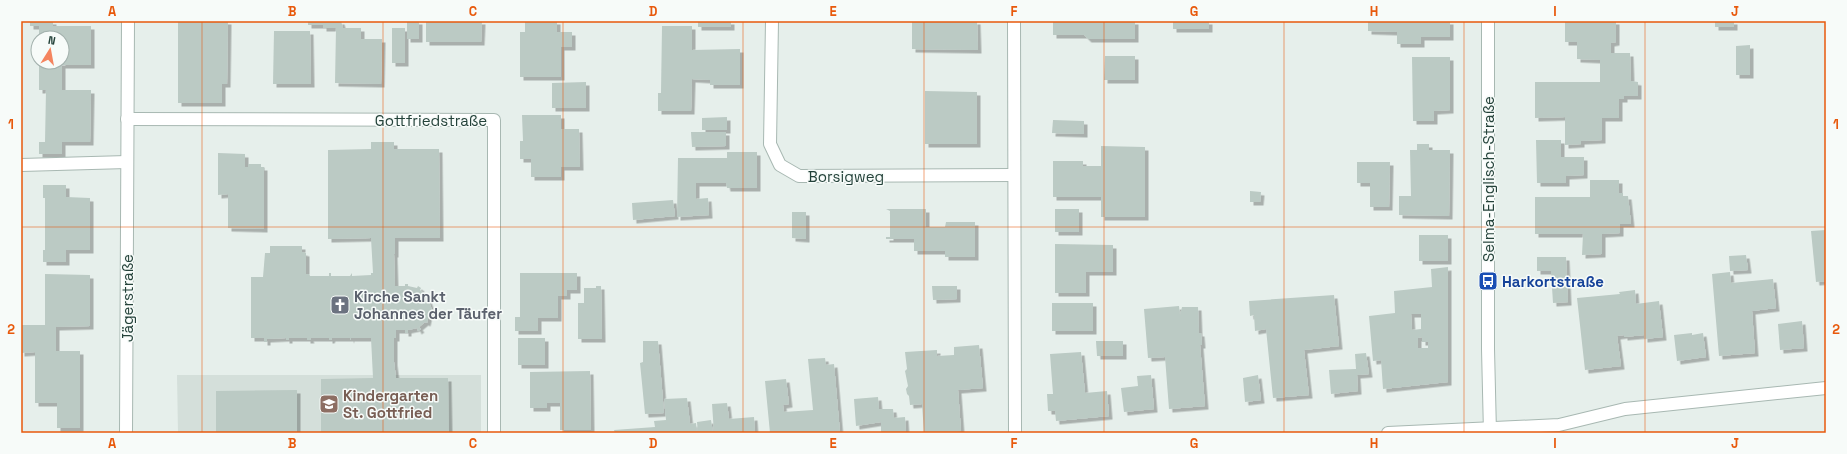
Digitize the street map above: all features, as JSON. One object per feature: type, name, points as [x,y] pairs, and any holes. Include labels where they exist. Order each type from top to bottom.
[{"type":"street","name":"Jägerstraße","points":[[126,433],[128,21]]},
{"type":"street","name":"Borsigweg","points":[[772,21],[770,144],[780,165],[799,176],[1014,175]]},
{"type":"street","points":[[1014,21],[1015,433]]},
{"type":"street","name":"Selma-Englisch-Straße","points":[[1488,21],[1488,349],[1490,430]]},
{"type":"street","name":"Gottfriedstraße","points":[[127,119],[494,120],[494,433]]},
{"type":"street","points":[[21,165],[127,162]]},
{"type":"street","points":[[1388,433],[1490,430],[1559,425],[1625,409],[1826,388]]},
{"type":"shaded area","name":"Kindergarten St. Gottfried","points":[[177,375],[481,375],[481,433],[178,433]]},
{"type":"building","points":[[30,21],[53,21],[53,26],[91,26],[91,65],[70,65],[70,30],[39,30],[39,26],[30,26]]},
{"type":"building","points":[[178,21],[228,21],[227,84],[222,84],[222,103],[178,103]]},
{"type":"building","points":[[308,21],[341,21],[343,28],[361,28],[361,39],[382,39],[381,84],[335,83],[336,28],[323,28],[323,25],[308,25]]},
{"type":"building","points":[[407,21],[419,21],[419,39],[407,39]]},
{"type":"building","points":[[426,21],[482,21],[481,42],[426,42]]},
{"type":"building","points":[[525,21],[557,21],[557,32],[572,32],[572,47],[561,47],[561,77],[520,77],[520,32],[525,32]]},
{"type":"building","points":[[698,21],[731,21],[731,27],[698,27]]},
{"type":"building","points":[[912,21],[977,21],[978,50],[912,49]]},
{"type":"building","points":[[1053,21],[1135,21],[1135,39],[1088,39],[1084,35],[1053,35]]},
{"type":"building","points":[[1173,21],[1209,21],[1209,29],[1173,29]]},
{"type":"building","points":[[1368,21],[1450,21],[1450,37],[1421,37],[1421,44],[1397,44],[1397,32],[1368,31]]},
{"type":"building","points":[[1565,21],[1616,21],[1616,42],[1611,43],[1611,53],[1630,53],[1631,81],[1638,82],[1638,96],[1624,96],[1624,99],[1619,99],[1619,118],[1602,118],[1602,140],[1581,141],[1581,144],[1565,145],[1565,117],[1535,118],[1535,82],[1600,82],[1600,60],[1577,59],[1577,42],[1565,42]]},
{"type":"building","points":[[1715,21],[1734,21],[1734,27],[1715,27]]},
{"type":"building","points":[[662,26],[692,26],[692,50],[740,49],[740,85],[710,85],[710,80],[692,79],[691,111],[658,111],[658,93],[661,93]]},
{"type":"building","points":[[392,28],[405,28],[405,63],[392,63]]},
{"type":"building","points":[[274,31],[310,31],[311,84],[273,84]]},
{"type":"building","points":[[1750,45],[1750,75],[1736,75],[1736,46]]},
{"type":"building","points":[[1105,56],[1135,56],[1135,80],[1104,80]]},
{"type":"building","points":[[1412,57],[1450,57],[1450,110],[1434,111],[1434,121],[1413,121]]},
{"type":"building","points":[[39,70],[62,70],[62,90],[91,90],[90,142],[62,142],[62,154],[39,154],[39,142],[45,142],[46,90],[39,90]]},
{"type":"building","points":[[586,82],[586,108],[552,108],[552,83]]},
{"type":"building","points":[[925,91],[977,92],[977,144],[925,144]]},
{"type":"building","points":[[522,115],[561,115],[561,129],[579,129],[580,167],[561,167],[561,177],[531,177],[531,159],[520,159],[520,141],[523,141]]},
{"type":"building","points":[[727,117],[727,130],[702,130],[702,118]]},
{"type":"building","points":[[1053,120],[1084,121],[1084,134],[1052,133]]},
{"type":"building","points":[[691,132],[726,132],[726,146],[692,147]]},
{"type":"building","points":[[1536,140],[1561,140],[1561,157],[1584,157],[1584,175],[1566,176],[1566,183],[1537,183]]},
{"type":"building","points":[[371,142],[394,142],[394,149],[439,149],[440,238],[395,238],[394,254],[395,286],[405,286],[405,284],[408,284],[408,286],[417,288],[418,286],[421,288],[420,290],[429,298],[428,299],[432,310],[430,310],[427,323],[425,322],[419,327],[421,329],[418,331],[417,328],[408,330],[408,333],[405,333],[405,330],[396,330],[396,338],[394,338],[394,362],[396,378],[448,378],[449,433],[321,433],[321,379],[373,378],[371,338],[351,338],[350,340],[350,338],[332,338],[329,340],[329,338],[310,338],[311,340],[307,340],[307,338],[289,338],[289,340],[286,340],[286,338],[267,339],[267,342],[264,342],[264,338],[251,338],[251,277],[263,277],[265,253],[270,253],[270,246],[302,246],[302,252],[306,253],[306,274],[309,274],[310,276],[329,276],[329,273],[331,273],[331,276],[350,276],[352,273],[352,276],[371,275],[371,273],[373,273],[371,238],[328,239],[328,150],[371,149]]},
{"type":"building","points":[[1417,144],[1429,144],[1429,150],[1450,150],[1449,216],[1399,215],[1399,196],[1411,196],[1410,150],[1417,150]]},
{"type":"building","points":[[1101,146],[1145,147],[1145,217],[1101,217],[1101,197],[1053,197],[1053,161],[1083,161],[1083,166],[1101,166]]},
{"type":"building","points":[[727,152],[757,152],[757,188],[727,188],[726,183],[696,183],[696,199],[708,198],[709,215],[677,217],[678,158],[727,158]]},
{"type":"building","points":[[218,153],[245,154],[245,167],[248,167],[248,164],[261,164],[261,167],[264,167],[264,229],[228,228],[228,194],[218,195]]},
{"type":"building","points":[[1357,162],[1390,162],[1389,207],[1370,207],[1370,183],[1357,183]]},
{"type":"building","points":[[1590,180],[1619,180],[1619,193],[1623,193],[1623,196],[1628,196],[1631,224],[1620,224],[1620,233],[1602,234],[1602,254],[1582,255],[1583,234],[1535,234],[1535,197],[1590,197]]},
{"type":"building","points":[[43,185],[66,185],[66,197],[90,198],[90,250],[66,250],[66,262],[43,262],[43,250],[45,250],[45,198],[43,198]]},
{"type":"building","points":[[1250,191],[1261,192],[1260,202],[1250,202]]},
{"type":"building","points":[[673,200],[675,216],[633,220],[632,203]]},
{"type":"building","points":[[886,209],[926,209],[926,227],[945,227],[946,222],[975,222],[975,257],[945,257],[945,251],[914,251],[914,239],[886,239],[886,237],[890,237],[890,211]]},
{"type":"building","points":[[1055,209],[1079,209],[1079,232],[1055,232]]},
{"type":"building","points":[[792,212],[806,212],[806,239],[792,238]]},
{"type":"building","points":[[1826,230],[1826,281],[1816,282],[1811,231]]},
{"type":"building","points":[[1419,235],[1448,235],[1448,261],[1419,261]]},
{"type":"building","points":[[1055,244],[1113,245],[1113,272],[1086,272],[1086,293],[1055,293]]},
{"type":"building","points":[[1746,255],[1748,270],[1730,271],[1729,256]]},
{"type":"building","points":[[1537,257],[1566,257],[1568,302],[1553,303],[1551,271],[1537,271]]},
{"type":"building","points":[[1448,267],[1448,382],[1383,389],[1381,360],[1373,361],[1369,316],[1395,313],[1394,291],[1432,287],[1431,269]],"holes":[[[1411,314],[1421,314],[1421,329],[1412,330]],[[1422,337],[1422,342],[1428,342],[1428,348],[1418,348],[1418,338]]]},
{"type":"building","points":[[1730,272],[1731,283],[1773,279],[1776,308],[1752,311],[1755,353],[1719,356],[1712,274]]},
{"type":"building","points":[[520,273],[577,273],[577,290],[567,290],[567,296],[558,296],[558,318],[538,318],[538,331],[515,331],[515,317],[520,317]]},
{"type":"building","points":[[45,274],[90,275],[90,326],[56,327],[56,351],[80,351],[80,428],[57,428],[57,403],[35,403],[35,352],[21,353],[21,325],[45,325]]},
{"type":"building","points":[[596,286],[601,286],[602,339],[578,339],[578,303],[584,303],[584,288],[596,288]]},
{"type":"building","points":[[932,286],[957,286],[957,299],[933,300]]},
{"type":"building","points":[[1635,290],[1636,304],[1659,301],[1663,337],[1644,339],[1644,335],[1624,337],[1624,335],[1617,336],[1621,366],[1585,370],[1577,298],[1620,294],[1619,292]]},
{"type":"building","points":[[1334,295],[1339,346],[1304,350],[1309,395],[1273,398],[1266,329],[1255,331],[1254,315],[1250,316],[1249,301]]},
{"type":"building","points":[[1052,303],[1093,303],[1093,331],[1052,331]]},
{"type":"building","points":[[1179,306],[1180,315],[1182,307],[1198,307],[1199,333],[1201,333],[1202,345],[1200,345],[1205,406],[1169,409],[1165,357],[1148,358],[1144,309]]},
{"type":"building","points":[[1802,321],[1804,348],[1780,350],[1778,324]]},
{"type":"building","points":[[1692,333],[1692,335],[1703,333],[1706,357],[1677,361],[1674,335]]},
{"type":"building","points":[[518,338],[545,338],[545,365],[518,365]]},
{"type":"building","points":[[643,341],[658,341],[664,413],[645,414],[640,363],[643,362]]},
{"type":"building","points":[[1096,341],[1123,341],[1123,356],[1097,356]]},
{"type":"building","points":[[979,345],[983,388],[958,390],[961,431],[924,433],[922,404],[910,405],[909,396],[907,394],[906,389],[908,386],[905,371],[907,369],[905,352],[937,350],[937,356],[954,355],[954,347]]},
{"type":"building","points":[[1081,352],[1085,393],[1107,391],[1109,416],[1056,421],[1055,411],[1048,411],[1047,394],[1053,394],[1050,354]]},
{"type":"building","points":[[1366,353],[1369,374],[1357,375],[1358,391],[1331,394],[1329,370],[1356,369],[1355,354]]},
{"type":"building","points":[[825,358],[826,365],[834,364],[840,433],[770,433],[765,381],[786,379],[789,404],[783,405],[784,412],[813,410],[808,359]]},
{"type":"building","points":[[590,371],[591,430],[560,430],[560,403],[547,403],[547,408],[530,408],[530,372]]},
{"type":"building","points":[[1151,375],[1154,409],[1124,412],[1121,388],[1138,386],[1137,376]]},
{"type":"building","points":[[1258,375],[1261,400],[1245,402],[1243,378]]},
{"type":"building","points":[[297,390],[297,433],[216,433],[216,391]]},
{"type":"building","points":[[878,397],[879,409],[893,409],[894,418],[905,417],[906,433],[881,433],[881,422],[856,426],[854,399]]},
{"type":"building","points":[[687,398],[690,424],[696,423],[697,433],[615,433],[614,430],[655,427],[654,421],[666,420],[664,399]]},
{"type":"building","points":[[727,403],[729,419],[754,417],[755,433],[714,433],[712,404]]},
{"type":"building","points":[[711,420],[713,433],[698,433],[697,422]]},
{"type":"place","name":"Harkortstraße","points":[[1488,281]]},
{"type":"place","name":"Kirche Sankt Johannes der Täufer","points":[[340,305]]},
{"type":"place","name":"Kindergarten St. Gottfried","points":[[329,404]]}]
